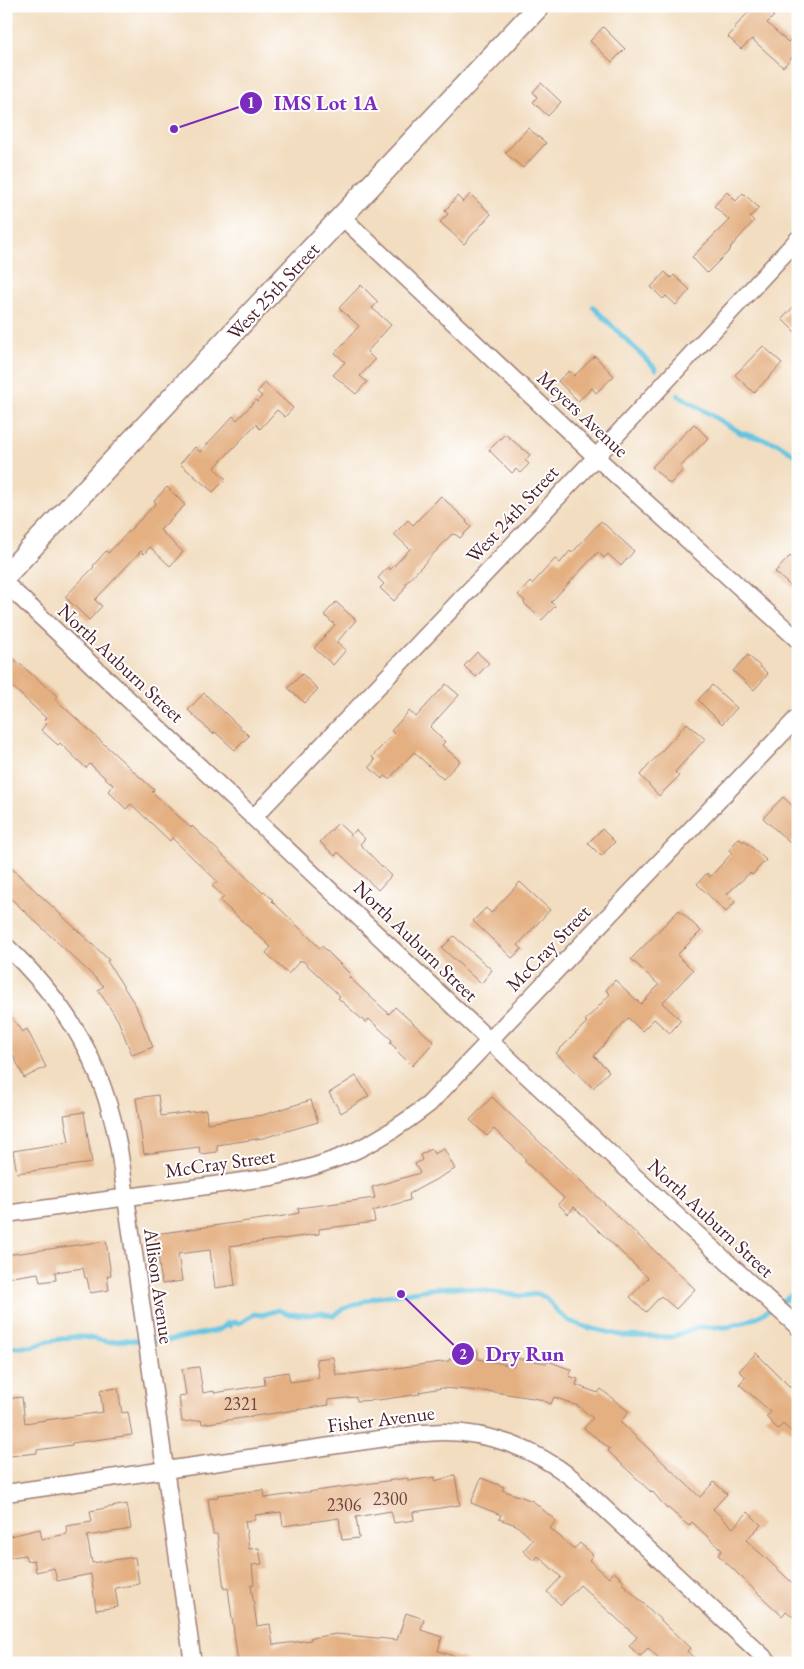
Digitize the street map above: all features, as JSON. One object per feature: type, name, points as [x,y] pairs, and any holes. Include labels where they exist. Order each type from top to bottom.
[{"type":"main road","name":"West 25th Street","points":[[6,575],[539,6]]},
{"type":"street","name":"Meyers Avenue","points":[[342,217],[596,457],[798,640]]},
{"type":"street","name":"West 24th Street","points":[[254,817],[596,457],[798,239]]},
{"type":"street","name":"North Auburn Street","points":[[6,584],[489,1041],[796,1325]]},
{"type":"street","name":"McCray Street","points":[[6,1214],[272,1178],[338,1159],[380,1139],[429,1104],[798,717]]},
{"type":"street","name":"Allison Avenue","points":[[6,946],[55,997],[76,1028],[90,1055],[112,1112],[192,1663]]},
{"type":"street","name":"Fisher Avenue","points":[[6,1493],[421,1433],[452,1433],[497,1440],[540,1457],[572,1478],[770,1663]]},
{"type":"building","points":[[754,6],[780,6],[767,23],[788,42],[790,40],[798,48],[798,51],[783,67],[752,39],[741,49],[728,37]]},
{"type":"building","points":[[603,27],[625,49],[612,62],[590,41]]},
{"type":"building","points":[[541,83],[561,102],[548,116],[533,102],[537,97],[533,92]]},
{"type":"building","points":[[528,128],[546,143],[523,168],[505,153]]},
{"type":"building","points":[[727,192],[736,201],[743,193],[759,208],[750,217],[754,221],[731,249],[707,273],[692,257],[729,220],[714,206]]},
{"type":"building","points":[[470,194],[491,214],[464,244],[440,222],[448,214],[445,211],[457,196],[463,202]]},
{"type":"building","points":[[665,272],[671,278],[674,275],[690,290],[676,305],[666,296],[663,299],[651,287]]},
{"type":"building","points":[[361,285],[378,302],[372,308],[391,325],[367,352],[375,360],[360,376],[367,382],[356,394],[333,375],[345,362],[335,353],[359,326],[339,308]]},
{"type":"building","points":[[798,302],[798,335],[782,319]]},
{"type":"building","points":[[763,346],[782,363],[754,393],[735,375]]},
{"type":"building","points":[[595,356],[614,376],[596,393],[592,388],[578,401],[558,381],[569,371],[574,376]]},
{"type":"building","points":[[265,383],[293,408],[285,417],[277,410],[260,429],[256,424],[216,466],[215,469],[226,479],[213,492],[180,464],[195,447],[200,452],[233,416],[237,420],[256,400],[257,402],[262,396],[257,392]]},
{"type":"building","points":[[694,424],[708,438],[680,467],[683,470],[670,484],[652,467]]},
{"type":"building","points":[[505,434],[530,455],[525,460],[529,464],[520,473],[516,469],[512,473],[489,450]]},
{"type":"building","points":[[167,487],[185,505],[160,530],[183,552],[170,566],[150,547],[144,554],[141,551],[95,600],[102,606],[89,620],[65,597],[94,567],[106,551],[108,553],[156,503],[154,501]]},
{"type":"building","points":[[441,496],[471,527],[460,538],[452,534],[405,584],[407,585],[404,590],[394,601],[380,588],[384,584],[378,578],[388,567],[390,570],[410,549],[394,534],[408,520],[413,525]]},
{"type":"building","points":[[601,521],[634,551],[621,566],[608,554],[604,558],[598,552],[551,602],[555,606],[542,620],[518,595],[530,582],[532,584],[555,559],[560,563],[570,551],[572,553]]},
{"type":"building","points":[[790,556],[798,563],[798,593],[775,572]]},
{"type":"building","points":[[336,602],[356,620],[337,642],[346,650],[333,665],[314,648],[335,625],[324,615]]},
{"type":"building","points":[[6,652],[57,696],[55,699],[154,790],[152,792],[191,828],[192,826],[262,892],[264,891],[320,948],[322,946],[351,975],[349,977],[389,1014],[395,1007],[434,1042],[412,1066],[390,1043],[392,1040],[369,1019],[366,1023],[338,998],[340,996],[303,961],[300,961],[288,974],[266,953],[271,947],[220,901],[224,897],[212,886],[217,881],[172,838],[170,841],[131,804],[126,809],[108,791],[113,785],[90,764],[86,768],[60,743],[58,745],[41,730],[47,723],[44,720],[46,718],[6,681]]},
{"type":"building","points":[[477,652],[489,663],[476,677],[464,666]]},
{"type":"building","points":[[748,655],[768,674],[754,690],[733,671]]},
{"type":"building","points":[[302,674],[318,689],[305,703],[288,688]]},
{"type":"building","points":[[446,684],[459,695],[430,727],[445,742],[442,745],[460,761],[443,779],[414,752],[389,779],[385,776],[382,779],[369,767],[375,760],[372,757],[394,733],[391,731],[409,711],[416,717]]},
{"type":"building","points":[[712,685],[737,708],[722,724],[698,700]]},
{"type":"building","points":[[204,693],[249,736],[235,750],[215,732],[213,734],[188,710]]},
{"type":"building","points":[[687,723],[705,739],[675,772],[679,776],[659,796],[640,775]]},
{"type":"building","points":[[783,797],[798,811],[798,835],[790,843],[763,818]]},
{"type":"building","points":[[338,823],[351,835],[356,830],[365,839],[360,844],[391,876],[378,890],[338,852],[335,856],[320,842]]},
{"type":"building","points":[[602,829],[615,842],[601,856],[588,843]]},
{"type":"building","points":[[739,838],[743,842],[744,840],[766,860],[752,875],[750,873],[727,894],[735,902],[726,912],[697,884],[707,873],[710,877],[732,853],[729,850]]},
{"type":"building","points":[[6,863],[109,960],[107,961],[136,1006],[153,1047],[132,1055],[118,1020],[98,990],[104,986],[6,894]]},
{"type":"building","points":[[520,882],[550,910],[518,945],[522,949],[512,958],[473,921],[486,908],[491,913]]},
{"type":"building","points":[[679,910],[701,931],[677,955],[693,970],[662,1003],[681,1020],[670,1033],[654,1019],[642,1031],[628,1018],[594,1056],[609,1071],[593,1088],[556,1053],[587,1022],[585,1021],[610,994],[606,990],[615,980],[641,1004],[659,985],[631,959]]},
{"type":"building","points":[[454,936],[492,970],[481,984],[442,948]]},
{"type":"building","points":[[6,1010],[22,1032],[27,1029],[46,1067],[24,1078],[6,1040]]},
{"type":"building","points":[[356,1076],[369,1096],[341,1113],[329,1093]]},
{"type":"building","points":[[158,1095],[161,1116],[206,1110],[207,1123],[263,1115],[311,1100],[318,1122],[263,1138],[217,1145],[217,1152],[200,1154],[199,1147],[144,1154],[136,1098]]},
{"type":"building","points":[[492,1097],[695,1289],[676,1309],[661,1296],[646,1312],[630,1297],[648,1278],[574,1207],[568,1214],[558,1204],[564,1198],[524,1161],[526,1159],[494,1129],[487,1136],[470,1120]]},
{"type":"building","points":[[84,1112],[92,1163],[17,1173],[13,1151],[69,1142],[64,1115]]},
{"type":"building","points":[[431,1149],[434,1154],[444,1149],[455,1169],[409,1194],[410,1200],[373,1211],[375,1222],[319,1229],[319,1234],[230,1246],[235,1285],[215,1288],[210,1250],[178,1254],[182,1281],[162,1284],[155,1234],[284,1216],[299,1213],[298,1208],[375,1198],[372,1187],[420,1173],[415,1164],[422,1160],[420,1155]]},
{"type":"building","points":[[106,1241],[111,1275],[107,1276],[109,1290],[90,1293],[83,1268],[55,1272],[56,1280],[40,1282],[38,1273],[6,1278],[6,1255]]},
{"type":"building","points":[[461,1349],[478,1351],[478,1359],[514,1366],[515,1358],[547,1363],[548,1361],[572,1370],[569,1376],[578,1379],[576,1385],[598,1393],[601,1389],[629,1412],[620,1422],[700,1497],[714,1482],[727,1494],[713,1509],[733,1528],[748,1512],[761,1525],[746,1540],[798,1588],[798,1621],[786,1611],[782,1616],[718,1555],[722,1550],[692,1522],[689,1526],[667,1509],[653,1492],[608,1451],[610,1449],[584,1428],[593,1418],[578,1406],[554,1397],[551,1404],[539,1399],[495,1392],[442,1388],[419,1392],[420,1394],[378,1400],[357,1401],[356,1397],[328,1400],[329,1405],[202,1424],[201,1420],[182,1422],[179,1396],[186,1395],[182,1369],[199,1367],[203,1393],[214,1391],[214,1393],[265,1385],[264,1376],[288,1372],[290,1382],[319,1378],[316,1359],[333,1357],[336,1375],[343,1375],[449,1361],[449,1359],[459,1360]]},
{"type":"building","points":[[756,1353],[798,1395],[798,1438],[783,1424],[778,1429],[766,1417],[771,1412],[739,1384],[746,1377],[739,1371]]},
{"type":"building","points":[[118,1388],[122,1413],[128,1412],[132,1435],[72,1443],[72,1445],[37,1450],[37,1453],[10,1456],[6,1426],[6,1399],[22,1397],[25,1423],[103,1412],[100,1390]]},
{"type":"building","points":[[455,1475],[460,1505],[413,1512],[414,1520],[394,1523],[391,1511],[356,1517],[359,1538],[342,1540],[339,1518],[283,1526],[281,1512],[255,1515],[255,1520],[245,1521],[249,1549],[259,1548],[262,1564],[252,1565],[254,1584],[251,1585],[257,1626],[270,1624],[273,1645],[311,1640],[310,1638],[336,1634],[397,1640],[406,1613],[424,1619],[421,1630],[442,1637],[438,1651],[466,1660],[466,1663],[357,1663],[357,1659],[324,1663],[324,1660],[314,1662],[313,1657],[283,1660],[283,1663],[238,1663],[228,1588],[224,1589],[217,1534],[213,1534],[208,1499],[218,1497],[217,1495],[264,1490],[265,1498],[408,1478],[408,1481],[435,1477],[435,1481]]},
{"type":"building","points":[[481,1478],[504,1487],[502,1490],[533,1501],[556,1521],[550,1528],[574,1549],[580,1543],[593,1555],[589,1560],[609,1578],[614,1572],[624,1581],[622,1583],[690,1648],[687,1651],[699,1663],[664,1663],[648,1648],[640,1656],[629,1646],[637,1637],[580,1585],[561,1605],[547,1592],[561,1577],[538,1556],[534,1561],[523,1551],[533,1540],[516,1525],[499,1519],[501,1515],[471,1503]]},
{"type":"building","points":[[127,1504],[131,1529],[87,1536],[92,1563],[135,1557],[139,1584],[115,1588],[118,1607],[96,1610],[91,1574],[57,1581],[54,1568],[36,1572],[34,1560],[27,1561],[25,1555],[6,1558],[6,1537],[40,1529],[42,1539],[67,1534],[66,1526],[92,1522],[90,1511]]},
{"type":"waterway","points":[[593,307],[656,369]]},
{"type":"waterway","points":[[678,395],[741,433],[777,443],[798,457]]},
{"type":"waterway","points":[[6,1347],[31,1347],[49,1341],[72,1337],[84,1337],[109,1342],[127,1340],[161,1342],[219,1330],[227,1323],[230,1326],[233,1322],[240,1323],[254,1314],[262,1315],[278,1310],[289,1314],[308,1315],[321,1313],[333,1316],[343,1309],[373,1298],[437,1288],[459,1287],[522,1296],[538,1294],[546,1298],[569,1321],[586,1327],[624,1336],[672,1337],[698,1327],[727,1327],[743,1323],[759,1316],[798,1291]]},
{"type":"place","name":"IMS Lot 1A","points":[[174,129]]},
{"type":"place","name":"Dry Run","points":[[401,1294]]}]
